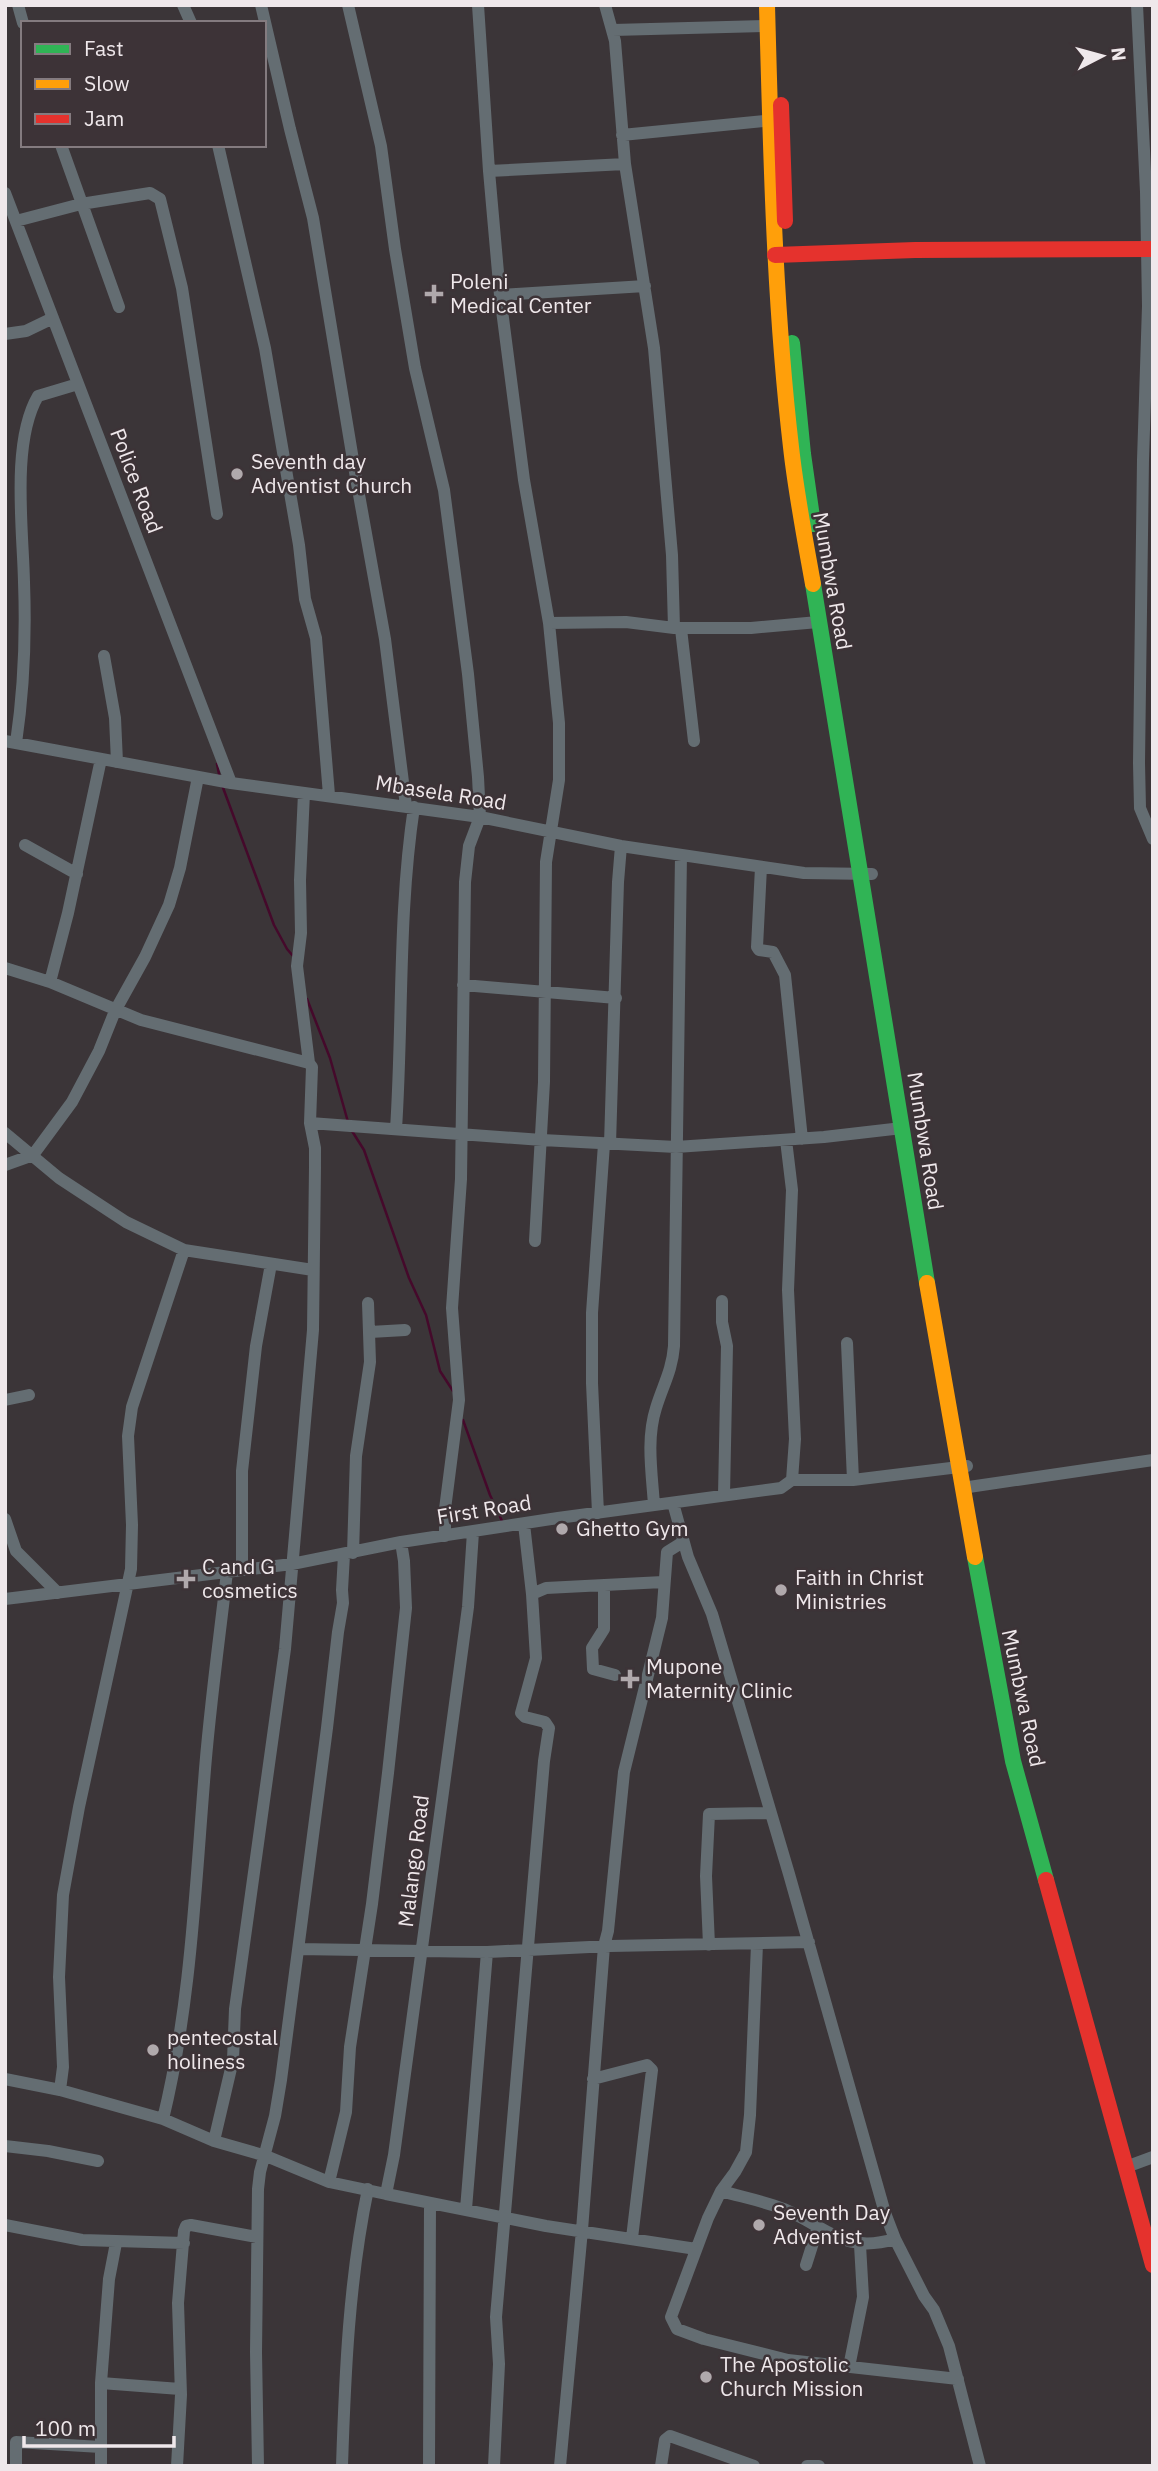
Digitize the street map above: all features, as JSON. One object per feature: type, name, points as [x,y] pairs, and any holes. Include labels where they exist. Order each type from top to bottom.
[{"type":"main road","name":"Mumbwa Road","points":[[767,5],[776,120],[784,392],[818,622],[866,874],[966,1488],[1036,1809],[1109,2075],[1153,2265]]},
{"type":"main road","name":"Mumbwa Road","points":[[776,120],[779,5]]},
{"type":"main road","points":[[781,255],[902,250],[1150,249]]},
{"type":"main road","name":"Mumbwa Road","points":[[781,255],[803,454],[824,599],[840,681],[902,1128],[963,1466]]},
{"type":"main road","name":"Mumbwa Road","points":[[1131,2166],[1153,2224]]},
{"type":"street","points":[[183,5],[190,21]]},
{"type":"street","points":[[348,5],[381,146],[394,248],[415,368],[444,490],[468,674],[480,817],[467,860],[461,1201],[453,1308],[459,1400],[446,1499],[445,1536]]},
{"type":"street","points":[[478,5],[500,295],[524,480],[549,623],[557,697],[560,763],[546,862],[542,1140],[535,1241]]},
{"type":"street","points":[[605,5],[613,30],[625,164],[654,348],[678,629],[695,741]]},
{"type":"street","points":[[1137,5],[1150,249],[1139,652],[1147,698],[1140,808],[1153,839]]},
{"type":"street","points":[[266,26],[316,231],[356,478],[386,639],[410,806],[403,915],[397,1129]]},
{"type":"street","points":[[613,30],[768,26]]},
{"type":"street","points":[[622,135],[776,120]]},
{"type":"street","points":[[62,147],[119,307]]},
{"type":"street","points":[[219,147],[263,334],[299,545],[305,599],[316,638],[329,795]]},
{"type":"street","points":[[489,171],[625,164]]},
{"type":"street","name":"Police Road","points":[[5,193],[231,783]]},
{"type":"street","points":[[16,220],[81,204],[150,193],[160,199],[182,288],[216,514]]},
{"type":"street","points":[[500,295],[645,286]]},
{"type":"street","points":[[5,334],[26,331],[53,318]]},
{"type":"street","points":[[11,742],[23,697],[24,580],[21,489],[24,445],[31,412],[38,396],[78,384]]},
{"type":"street","points":[[549,623],[626,622],[678,629],[751,628],[818,622]]},
{"type":"street","points":[[104,656],[115,719],[117,762]]},
{"type":"street","name":"Mbasela Road","points":[[11,742],[231,783],[480,817],[621,846],[804,873],[866,874]]},
{"type":"street","points":[[50,982],[77,874],[101,759]]},
{"type":"street","points":[[5,1165],[33,1154],[72,1102],[99,1052],[115,1011],[145,957],[169,905],[180,868],[198,777]]},
{"type":"street","points":[[214,2141],[233,2060],[235,2009],[276,1715],[313,1330],[315,1148],[310,1123],[312,1074],[297,966],[301,933],[300,880],[304,793]]},
{"type":"street","points":[[25,845],[77,874]]},
{"type":"street","points":[[598,1513],[592,1313],[607,1144],[616,998],[621,846]]},
{"type":"street","points":[[654,1505],[651,1431],[656,1409],[672,1368],[674,1346],[681,855]]},
{"type":"street","points":[[761,867],[757,947],[759,950],[773,952],[785,975],[802,1139]]},
{"type":"street","points":[[5,968],[50,982],[115,1011],[172,1030],[309,1063]]},
{"type":"street","points":[[463,985],[616,998]]},
{"type":"street","points":[[310,1123],[676,1147],[802,1139],[902,1128]]},
{"type":"street","points":[[5,1133],[59,1178],[126,1222],[184,1250],[313,1270]]},
{"type":"street","points":[[786,1140],[792,1190],[788,1290],[795,1439],[792,1480]]},
{"type":"street","points":[[60,2090],[63,2067],[60,1976],[63,1895],[132,1556],[128,1436],[132,1408],[184,1250]]},
{"type":"street","points":[[242,1569],[242,1471],[256,1346],[271,1264]]},
{"type":"street","points":[[722,1301],[727,1370],[724,1495]]},
{"type":"street","points":[[258,2466],[257,2237],[260,2172],[266,2156],[281,2080],[326,1740],[348,1554],[358,1426],[370,1362],[368,1303]]},
{"type":"street","points":[[370,1332],[405,1330]]},
{"type":"street","points":[[847,1343],[853,1480]]},
{"type":"street","points":[[5,1400],[29,1395]]},
{"type":"street","points":[[966,1488],[1153,1461]]},
{"type":"street","name":"First Road","points":[[5,1599],[292,1564],[401,1542],[781,1488],[792,1480],[853,1480],[963,1466]]},
{"type":"street","points":[[673,1503],[683,1542],[712,1614],[895,2239],[934,2310],[949,2346],[980,2466]]},
{"type":"street","points":[[5,1519],[16,1551],[58,1593]]},
{"type":"street","points":[[494,2466],[499,2364],[496,2317],[549,1728],[545,1722],[525,1717],[521,1713],[536,1658],[524,1524]]},
{"type":"street","name":"Malango Road","points":[[386,2194],[394,2155],[468,1607],[474,1532]]},
{"type":"street","points":[[328,2182],[346,2112],[349,2047],[372,1904],[388,1773],[406,1608],[401,1542]]},
{"type":"street","points":[[560,2466],[604,1947],[608,1931],[624,1772],[662,1618],[667,1552],[683,1542]]},
{"type":"street","points":[[163,2119],[174,2071],[183,2009],[204,1776],[227,1572]]},
{"type":"street","points":[[532,1594],[546,1588],[663,1582]]},
{"type":"street","points":[[604,1585],[604,1629],[592,1648],[593,1670],[615,1675]]},
{"type":"street","points":[[709,1945],[706,1876],[709,1814],[771,1813]]},
{"type":"street","points":[[298,1949],[487,1952],[809,1942]]},
{"type":"street","points":[[757,1944],[748,2141],[740,2163],[720,2191],[671,2317],[677,2329],[704,2339],[788,2360],[958,2379]]},
{"type":"street","points":[[466,2209],[487,1952]]},
{"type":"street","points":[[593,2079],[647,2065],[652,2070],[632,2238]]},
{"type":"street","points":[[5,2079],[60,2090],[163,2119],[214,2141],[266,2156],[328,2182],[505,2217],[696,2249]]},
{"type":"street","points":[[5,2146],[98,2161]]},
{"type":"street","points":[[1131,2166],[1153,2157]]},
{"type":"street","points":[[342,2466],[352,2311],[361,2222],[368,2189]]},
{"type":"street","points":[[720,2191],[796,2214],[818,2227],[860,2245],[895,2239]]},
{"type":"street","points":[[429,2466],[430,2203]]},
{"type":"street","points":[[5,2225],[51,2236],[116,2243],[184,2243]]},
{"type":"street","points":[[177,2466],[180,2389],[178,2303],[186,2226],[257,2237]]},
{"type":"street","points":[[806,2265],[818,2227]]},
{"type":"street","points":[[101,2466],[101,2383],[109,2279],[116,2243]]},
{"type":"street","points":[[849,2367],[863,2297],[860,2245]]},
{"type":"street","points":[[101,2383],[180,2389]]},
{"type":"street","points":[[661,2466],[666,2440],[670,2436],[754,2466]]},
{"type":"street","points":[[16,2466],[16,2442],[101,2447]]},
{"type":"street","points":[[807,2466],[819,2466]]},
{"type":"waterway","points":[[217,764],[219,774]]},
{"type":"waterway","points":[[222,785],[274,925],[293,956]]},
{"type":"waterway","points":[[307,999],[330,1058],[348,1122]]},
{"type":"waterway","points":[[352,1131],[364,1150],[409,1278],[426,1315],[440,1371],[453,1391]]},
{"type":"waterway","points":[[463,1420],[502,1521]]},
{"type":"traffic: fast","points":[[792,343],[813,524]]},
{"type":"traffic: fast","points":[[813,584],[927,1283]]},
{"type":"traffic: fast","points":[[975,1557],[1013,1761],[1046,1880]]},
{"type":"traffic: slow","points":[[767,5],[774,227],[785,392],[793,464],[813,584]]},
{"type":"traffic: slow","points":[[927,1283],[975,1557]]},
{"type":"traffic: jam","points":[[781,105],[785,221]]},
{"type":"traffic: jam","points":[[775,255],[915,250],[1153,249]]},
{"type":"traffic: jam","points":[[1046,1880],[1153,2265]]},
{"type":"place","name":"Poleni Medical Center","points":[[434,294]]},
{"type":"place","name":"Seventh day Adventist Church","points":[[237,474]]},
{"type":"place","name":"Ghetto Gym","points":[[562,1529]]},
{"type":"place","name":"C and G cosmetics","points":[[186,1579]]},
{"type":"place","name":"Faith in Christ Ministries","points":[[781,1590]]},
{"type":"place","name":"Mupone Maternity Clinic","points":[[630,1679]]},
{"type":"place","name":"pentecostal holiness","points":[[153,2050]]},
{"type":"place","name":"Seventh Day Adventist","points":[[759,2225]]},
{"type":"place","name":"The Apostolic Church Mission","points":[[706,2377]]}]
